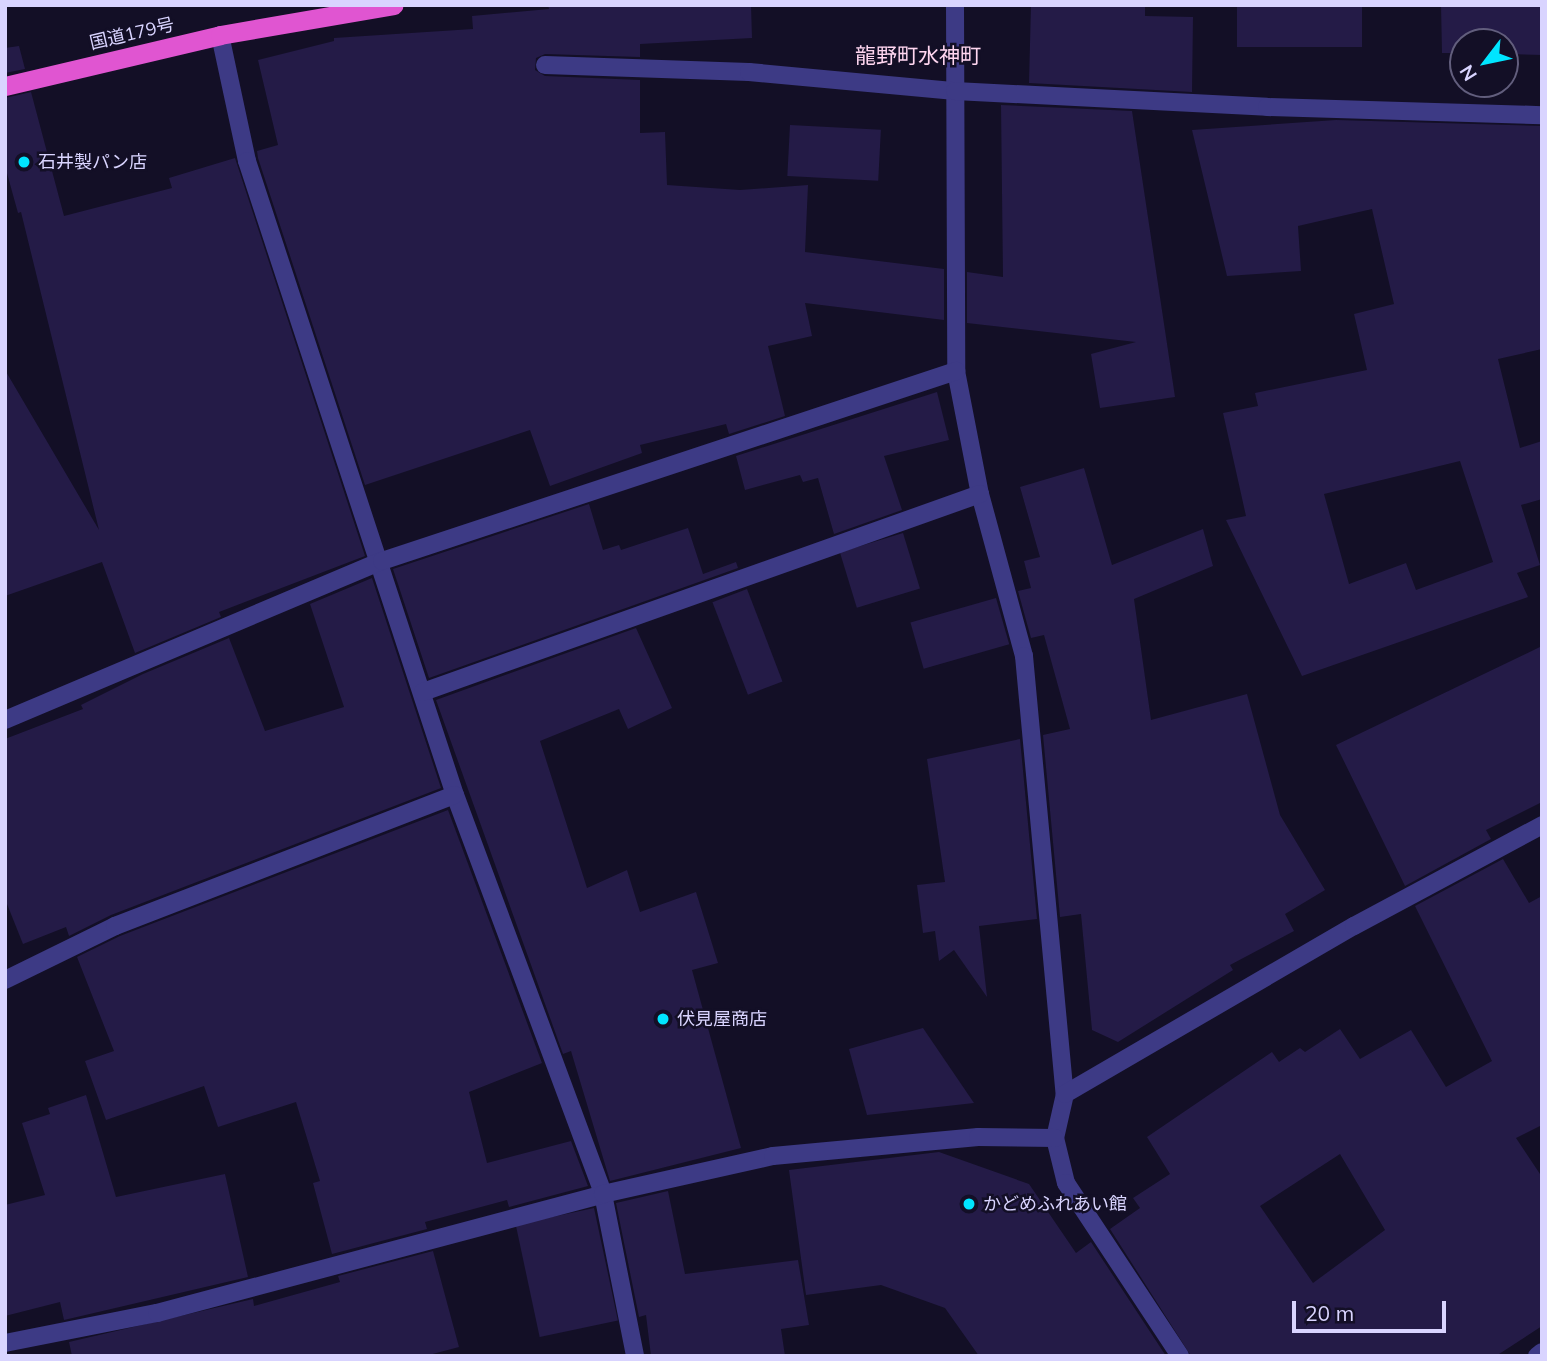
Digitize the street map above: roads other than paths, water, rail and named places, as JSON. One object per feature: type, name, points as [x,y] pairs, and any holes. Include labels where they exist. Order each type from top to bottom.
[{"type":"highway","name":"国道179号","points":[[5,86],[220,35],[393,5]]},
{"type":"street","points":[[956,5],[956,371],[980,494],[1024,656],[1065,1094],[1055,1138],[1066,1183],[1180,1356]]},
{"type":"street","points":[[220,35],[247,161],[382,561],[454,795],[603,1194],[635,1356]]},
{"type":"street","points":[[545,65],[749,72],[956,91],[1542,115]]},
{"type":"street","points":[[5,720],[382,561],[956,371]]},
{"type":"street","points":[[423,692],[980,494]]},
{"type":"street","points":[[5,979],[115,926],[454,795]]},
{"type":"street","points":[[1065,1094],[1354,926],[1542,825]]},
{"type":"street","points":[[5,1343],[157,1313],[603,1194],[774,1156],[978,1138],[1055,1138]]},
{"type":"street","points":[[1537,1356],[1542,1352]]},
{"type":"place","name":"石井製パン店","points":[[24,162]]},
{"type":"place","name":"伏見屋商店","points":[[663,1019]]},
{"type":"place","name":"かどめふれあい館","points":[[969,1204]]},
{"type":"district","name":"龍野町水神町","points":[[918,55]]}]
